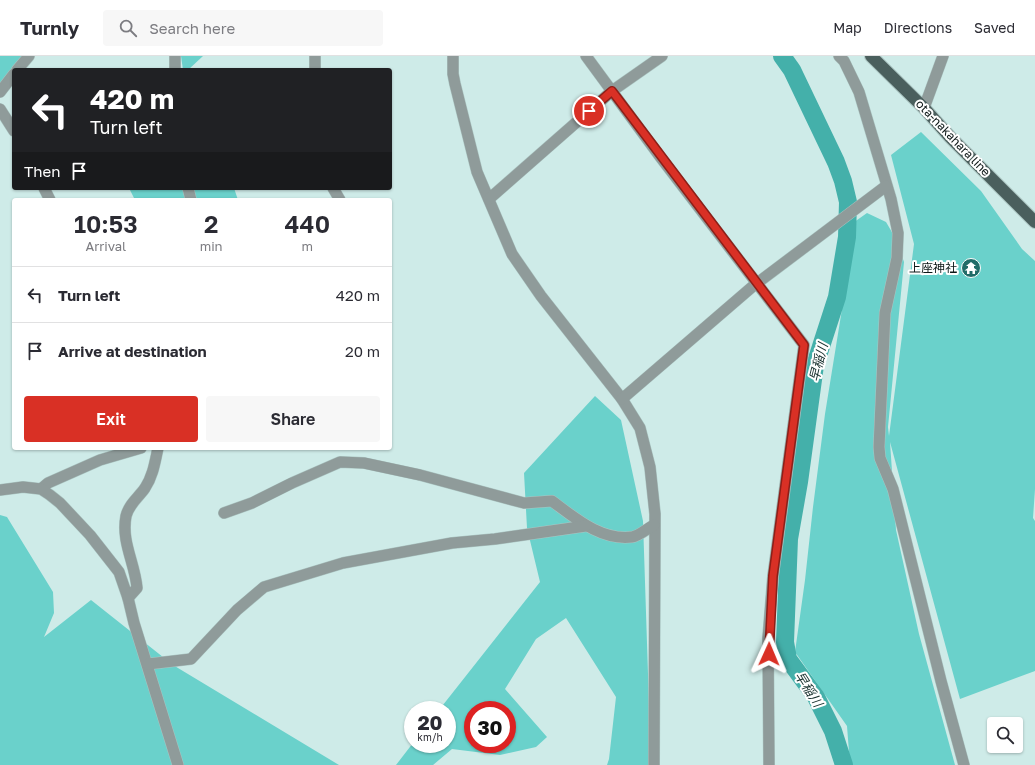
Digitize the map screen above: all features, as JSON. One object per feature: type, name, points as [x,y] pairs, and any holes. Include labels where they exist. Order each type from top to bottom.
[{"type":"main road","name":"ota-nakahara line","points":[[871,56],[924,108],[950,138],[1035,222]]},
{"type":"street","points":[[20,68],[29,56]]},
{"type":"street","points":[[175,56],[175,68]]},
{"type":"street","points":[[315,56],[315,68]]},
{"type":"street","points":[[452,56],[453,74],[477,172],[512,254],[541,296],[622,399],[640,428],[646,446],[650,467],[655,514],[654,765]]},
{"type":"street","points":[[586,56],[804,345],[773,576],[768,638],[769,765]]},
{"type":"street","points":[[489,199],[612,91],[662,56]]},
{"type":"street","points":[[839,56],[844,61],[859,92],[891,199],[898,233],[897,258],[885,313],[879,447],[880,458],[893,489],[941,681],[964,765]]},
{"type":"street","points":[[924,108],[944,56]]},
{"type":"street","points":[[0,92],[12,77]]},
{"type":"street","points":[[0,109],[12,128]]},
{"type":"street","points":[[622,399],[757,284],[886,186]]},
{"type":"street","points":[[41,489],[48,482],[100,460],[134,450]]},
{"type":"street","points":[[128,598],[138,588],[137,579],[126,541],[126,516],[130,506],[144,489],[153,471],[158,450]]},
{"type":"street","points":[[224,513],[252,503],[292,483],[340,462],[364,463],[420,475],[524,503],[552,501],[586,526],[612,536],[634,537],[654,525]]},
{"type":"street","points":[[0,490],[23,487],[41,489],[50,495],[60,503],[90,535],[119,572],[178,765]]},
{"type":"street","points":[[148,664],[191,659],[237,610],[264,587],[343,563],[452,543],[495,539],[586,526]]},
{"type":"shaded area","points":[[0,56],[22,56],[14,68],[12,68],[12,71],[0,90]]},
{"type":"shaded area","points":[[181,56],[203,56],[190,68],[183,68]]},
{"type":"shaded area","points":[[921,132],[981,191],[1022,249],[1035,261],[1035,489],[1033,518],[1035,521],[1035,671],[960,699],[890,442],[896,530],[919,634],[955,765],[850,765],[847,726],[795,652],[825,414],[842,309],[843,230],[867,213],[886,222],[896,239],[904,262],[888,427],[889,436],[914,244],[891,155]]},
{"type":"shaded area","points":[[130,190],[235,190],[237,198],[134,198]]},
{"type":"shaded area","points":[[595,396],[621,420],[643,521],[651,765],[607,765],[616,697],[566,618],[536,639],[505,689],[516,701],[464,701],[464,750],[456,750],[456,701],[446,701],[540,582],[527,528],[524,473]]},
{"type":"shaded area","points":[[0,515],[7,517],[53,592],[54,613],[44,637],[91,600],[173,665],[339,765],[0,765]]},
{"type":"shaded area","points":[[516,702],[547,737],[536,747],[516,751]]},
{"type":"shaded area","points":[[405,753],[447,753],[433,765],[396,765]]},
{"type":"shaded area","points":[[484,753],[509,753],[500,755]]},
{"type":"waterway","name":"早稲川","points":[[782,56],[792,70],[836,162],[843,181],[848,202],[847,237],[837,297],[815,365],[799,482],[789,539],[785,642],[788,659],[816,697],[833,731],[844,765]]},
{"type":"place","name":"上座神社","points":[[971,268]]},
{"type":"route","points":[[589,111],[612,91],[661,158],[804,345],[773,576],[768,638],[769,654]]}]
